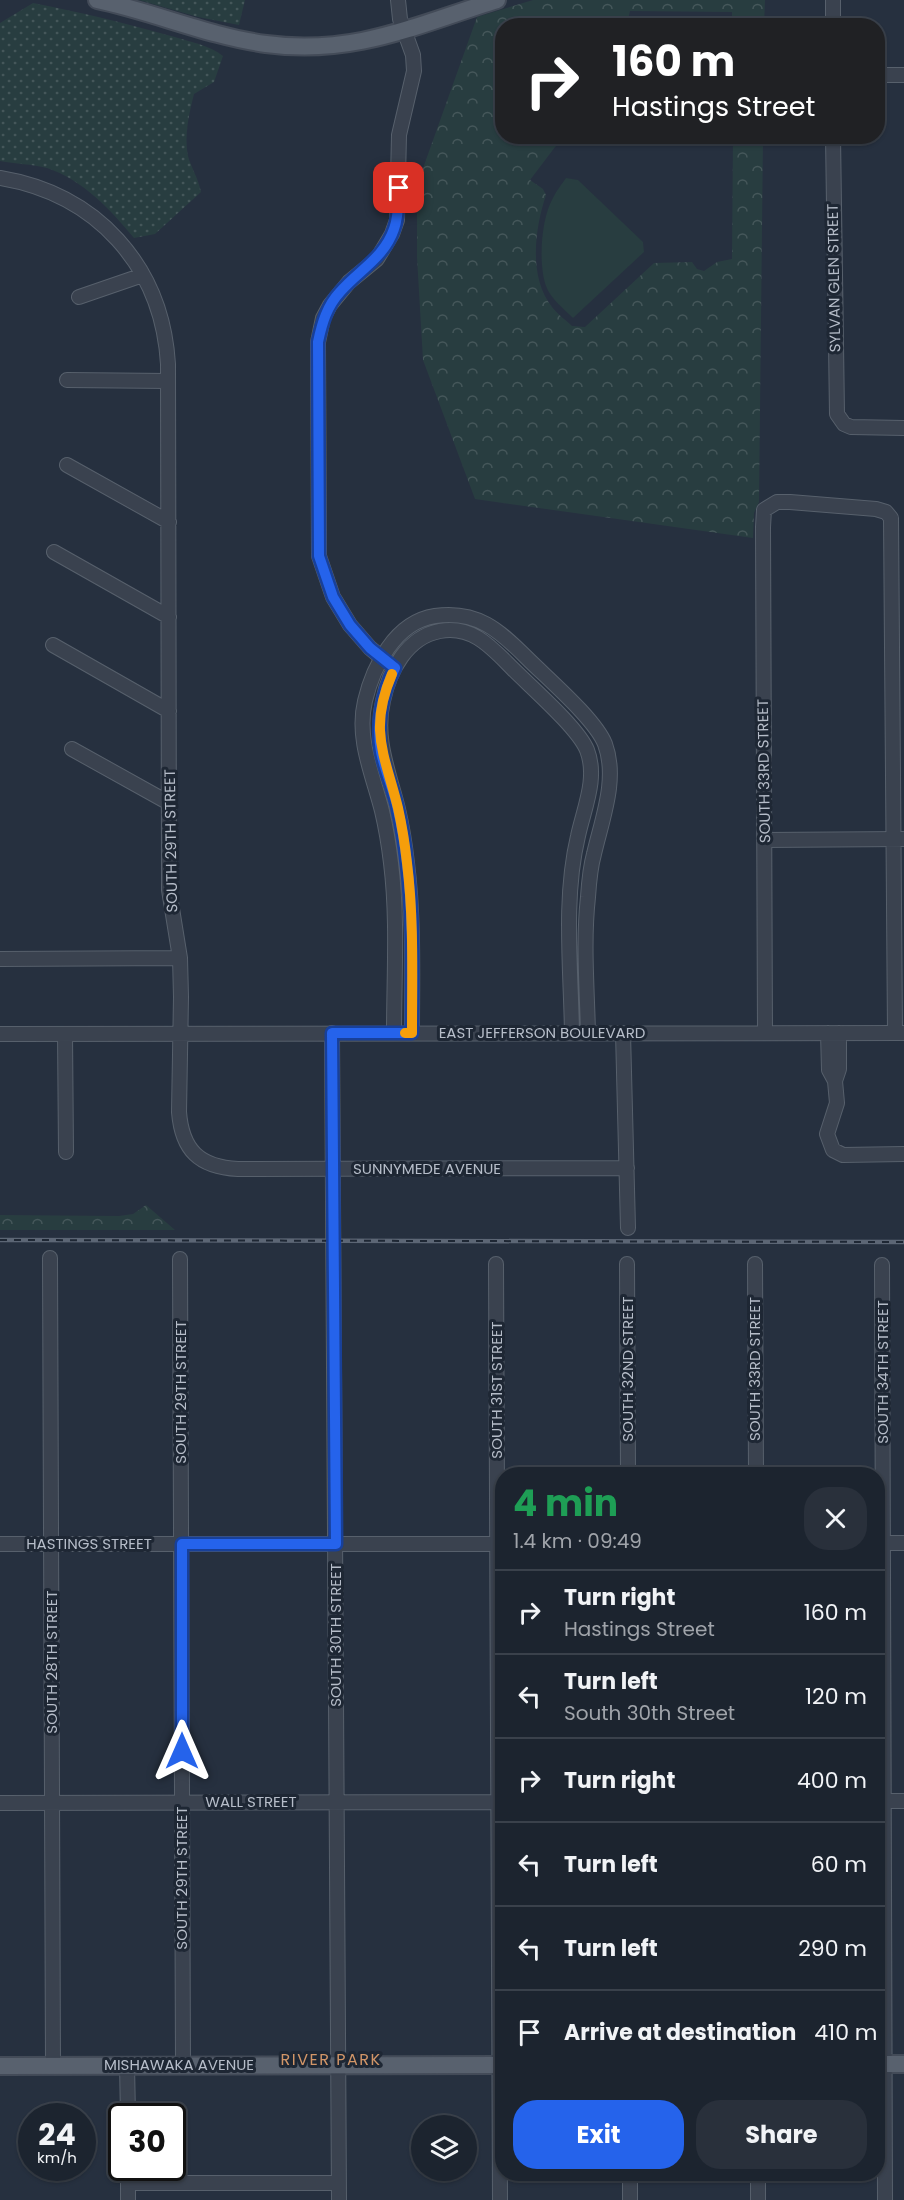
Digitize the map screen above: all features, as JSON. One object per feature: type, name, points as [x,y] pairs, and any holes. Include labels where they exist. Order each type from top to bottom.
[{"type":"main road","points":[[98,0],[213,33],[284,46],[333,45],[377,39],[497,0]]},
{"type":"main road","points":[[885,2064],[904,2064]]},
{"type":"main road","name":"MISHAWAKA AVENUE","points":[[0,2066],[495,2065]]},
{"type":"street","points":[[395,668],[350,625],[331,591],[319,556],[318,342],[323,318],[330,304],[349,282],[377,259],[395,228],[398,211],[399,135],[414,71],[413,56],[404,31],[398,0]]},
{"type":"street","points":[[833,0],[833,18]]},
{"type":"street","points":[[885,75],[904,75]]},
{"type":"street","name":"SYLVAN GLEN STREET","points":[[833,144],[837,414],[844,424],[851,427],[904,428]]},
{"type":"street","name":"SOUTH 29TH STREET","points":[[0,178],[42,188],[80,207],[120,242],[143,275],[158,305],[167,351],[168,381],[169,896],[180,958],[180,1128],[186,1143],[195,1154]]},
{"type":"street","points":[[79,297],[143,275]]},
{"type":"street","points":[[67,380],[168,381]]},
{"type":"street","points":[[67,465],[169,522]]},
{"type":"street","name":"SOUTH 33RD STREET","points":[[765,1033],[762,610],[764,510],[777,502],[876,509],[886,512],[891,518],[899,839]]},
{"type":"street","points":[[54,552],[169,617]]},
{"type":"street","points":[[394,1033],[394,888],[382,812],[367,759],[363,729],[365,702],[382,657],[403,631],[415,622],[430,616],[445,614],[475,618],[502,633],[598,730],[607,753],[609,784],[593,857],[587,900],[588,1033]]},
{"type":"street","points":[[412,1033],[412,941],[407,861],[398,809],[381,752],[383,699],[402,656],[422,637],[447,629],[469,632],[487,643],[582,740],[591,765],[590,785],[573,865],[570,898],[572,1033]]},
{"type":"street","points":[[53,645],[169,711]]},
{"type":"street","points":[[72,749],[169,803]]},
{"type":"street","points":[[764,840],[899,839],[899,1033]]},
{"type":"street","points":[[0,959],[180,958]]},
{"type":"street","name":"SOUTH 30TH STREET","points":[[332,1033],[339,2200]]},
{"type":"street","points":[[623,1033],[628,1228]]},
{"type":"street","points":[[833,1033],[839,1069],[835,1081],[837,1103],[827,1134],[833,1150],[843,1155],[904,1154]]},
{"type":"street","name":"EAST JEFFERSON BOULEVARD","points":[[0,1034],[899,1033]]},
{"type":"street","points":[[65,1034],[66,1152]]},
{"type":"street","name":"SUNNYMEDE AVENUE","points":[[195,1154],[210,1164],[222,1168],[627,1168]]},
{"type":"street","name":"SOUTH 28TH STREET","points":[[50,1258],[53,2066]]},
{"type":"street","name":"SOUTH 29TH STREET","points":[[180,1258],[183,2065]]},
{"type":"street","name":"SOUTH 31ST STREET","points":[[496,1264],[499,1467]]},
{"type":"street","name":"SOUTH 32ND STREET","points":[[627,1264],[628,1467]]},
{"type":"street","name":"SOUTH 33RD STREET","points":[[755,1264],[756,1467]]},
{"type":"street","name":"SOUTH 34TH STREET","points":[[881,1467],[882,1265]]},
{"type":"street","points":[[885,1543],[904,1543]]},
{"type":"street","name":"HASTINGS STREET","points":[[0,1544],[495,1544]]},
{"type":"street","points":[[885,1801],[904,1801]]},
{"type":"street","name":"WALL STREET","points":[[0,1803],[495,1802]]},
{"type":"street","points":[[127,2065],[128,2103]]},
{"type":"street","name":"SOUTH 31ST STREET","points":[[500,2181],[500,2200]]},
{"type":"street","points":[[630,2181],[630,2200]]},
{"type":"street","points":[[758,2181],[758,2200]]},
{"type":"street","name":"SOUTH 34TH STREET","points":[[884,2181],[885,2200]]},
{"type":"street","points":[[129,2200],[128,2183],[339,2183]]},
{"type":"green space","points":[[139,0],[245,0],[239,25],[198,17]]},
{"type":"green space","points":[[533,0],[765,0],[764,18],[732,18],[732,12],[630,11],[628,18],[495,18],[495,144],[559,144],[530,180],[543,189],[546,195],[537,237],[539,281],[552,307],[572,326],[585,327],[654,263],[692,262],[697,269],[704,271],[717,262],[732,259],[733,144],[763,144],[759,502],[754,513],[753,538],[475,499],[423,360],[417,257],[417,185],[477,17]]},
{"type":"green space","points":[[33,3],[171,36],[205,46],[223,56],[214,82],[194,94],[189,117],[188,156],[201,192],[155,234],[134,238],[95,197],[60,173],[47,168],[0,161],[0,23]]},
{"type":"green space","points":[[566,178],[578,180],[643,242],[644,252],[573,318],[548,290],[542,266],[542,241],[546,217],[554,195]]},
{"type":"green space","points":[[146,1205],[175,1230],[0,1230],[0,1215],[119,1216],[133,1214]]},
{"type":"railway","points":[[0,1240],[904,1242]]},
{"type":"slow traffic","points":[[392,674],[380,714],[380,741],[381,752],[398,809],[409,883],[412,941],[412,1033],[405,1033]]},
{"type":"district","name":"RIVER PARK","points":[[331,2059]]},
{"type":"route","points":[[182,1751],[182,1544],[336,1544],[332,1033],[412,1033],[412,941],[407,861],[398,809],[381,752],[380,741],[380,714],[383,699],[395,668],[370,648],[350,625],[333,597],[322,569],[318,549],[318,342],[323,318],[339,292],[377,259],[392,234],[397,220],[399,188]]}]
